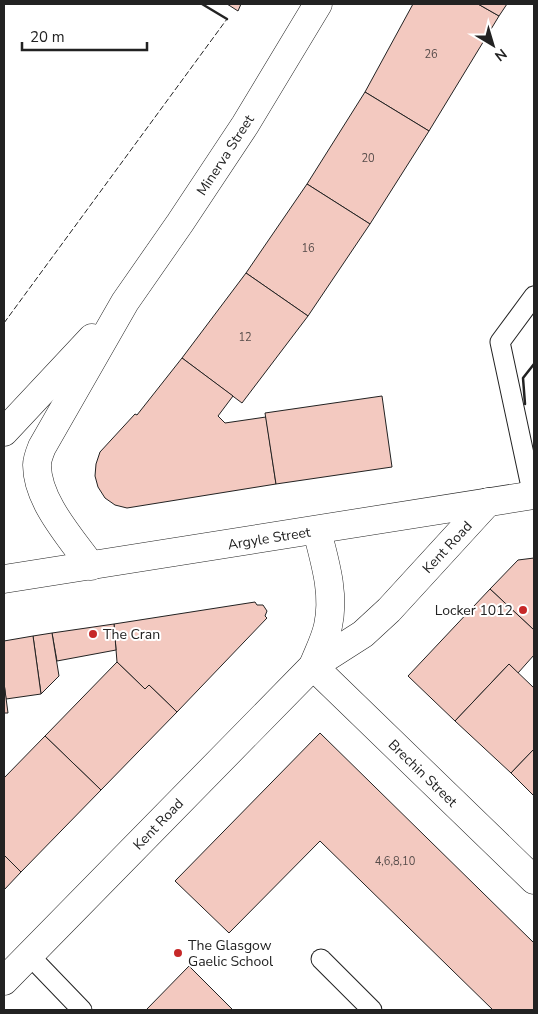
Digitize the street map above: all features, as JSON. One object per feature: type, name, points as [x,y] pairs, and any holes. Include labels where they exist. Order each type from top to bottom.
[{"type":"street","name":"Minerva Street","points":[[91,566],[58,522],[41,490],[37,464],[42,447],[125,302],[245,125],[318,4]]},
{"type":"street","name":"Minerva Street","points":[[4,432],[125,302]]},
{"type":"street","name":"Argyle Street","points":[[4,579],[534,496]]},
{"type":"street","name":"Kent Road","points":[[4,981],[313,666],[363,634],[389,610],[488,502]]},
{"type":"street","name":"Kent Road","points":[[313,666],[328,628],[332,605],[317,531]]},
{"type":"street","name":"Brechin Street","points":[[313,666],[534,880]]},
{"type":"lane","points":[[534,296],[500,342],[534,496]]},
{"type":"lane","points":[[29,955],[82,1010]]},
{"type":"lane","points":[[321,959],[372,1010]]},
{"type":"building","points":[[227,4],[241,4],[238,11]]},
{"type":"building","points":[[413,4],[478,4],[499,16],[429,131],[365,92]]},
{"type":"building","points":[[478,4],[507,4],[499,16]]},
{"type":"building","points":[[365,92],[429,131],[370,224],[307,184]]},
{"type":"building","points":[[307,184],[370,224],[308,316],[246,273]]},
{"type":"building","points":[[246,273],[308,316],[242,403],[182,358]]},
{"type":"building","points":[[182,358],[233,396],[218,416],[225,423],[266,417],[276,484],[127,508],[115,505],[105,498],[98,487],[95,476],[100,452],[135,414],[137,415]]},
{"type":"building","points":[[382,396],[392,467],[276,484],[265,413]]},
{"type":"building","name":"Locker 1012","points":[[534,558],[534,630],[490,589],[518,560]]},
{"type":"building","points":[[490,589],[534,630],[534,655],[518,673],[509,664],[455,721],[408,676]]},
{"type":"building","points":[[255,602],[257,605],[263,605],[267,611],[265,616],[267,618],[177,712],[149,685],[145,689],[117,662],[114,624]]},
{"type":"building","points":[[114,624],[116,650],[57,661],[52,633]]},
{"type":"building","points":[[52,633],[59,676],[41,694],[33,636]]},
{"type":"building","points":[[33,636],[41,694],[6,699],[4,641]]},
{"type":"building","points":[[117,662],[145,689],[149,685],[177,712],[101,790],[45,736]]},
{"type":"building","points":[[509,664],[534,688],[534,749],[511,773],[455,721]]},
{"type":"building","points":[[4,683],[8,713],[4,713]]},
{"type":"building","points":[[320,733],[534,943],[534,1010],[493,1010],[320,841],[229,933],[175,881]]},
{"type":"building","points":[[45,736],[101,790],[21,872],[4,855],[4,778]]},
{"type":"building","points":[[534,749],[534,796],[511,773]]},
{"type":"building","points":[[4,855],[21,872],[4,890]]},
{"type":"building","points":[[189,966],[233,1010],[146,1010]]},
{"type":"fence","points":[[4,323],[227,19]]},
{"type":"wall","points":[[202,4],[227,19]]},
{"type":"wall","points":[[525,404],[523,378],[534,364]]},
{"type":"place","name":"Locker 1012","points":[[523,610]]},
{"type":"place","name":"The Cran","points":[[93,634]]},
{"type":"place","name":"The Glasgow Gaelic School","points":[[178,953]]}]
